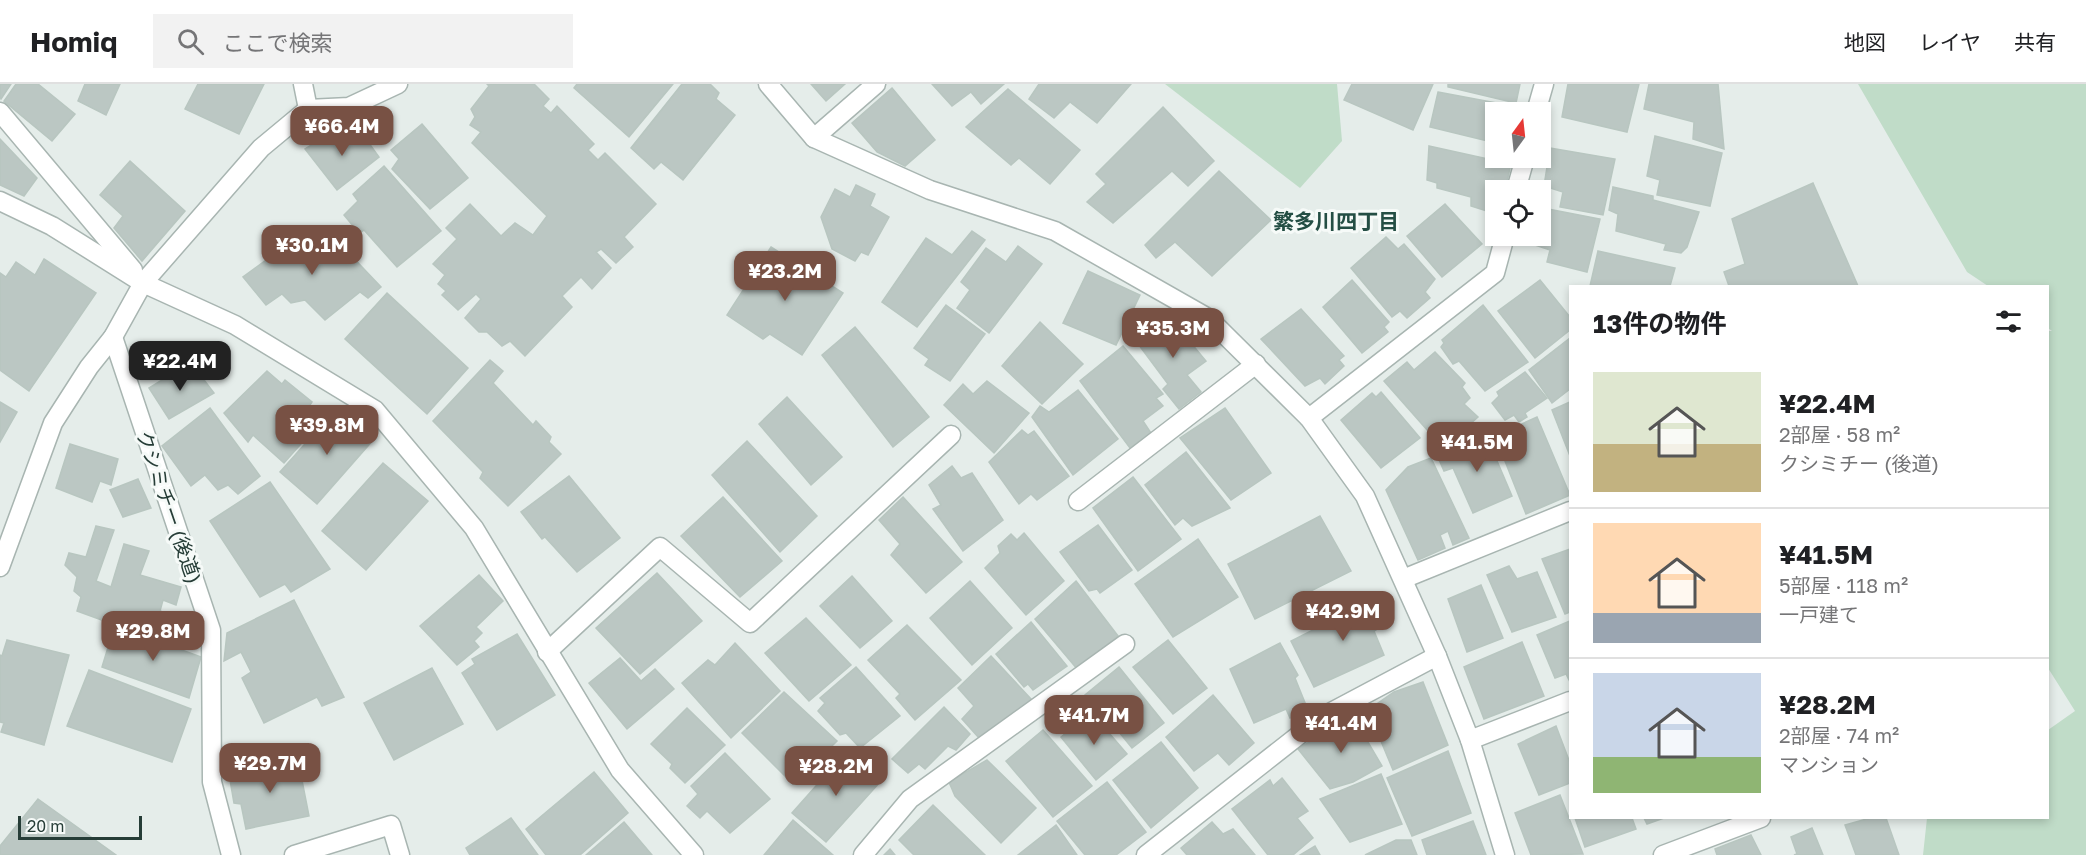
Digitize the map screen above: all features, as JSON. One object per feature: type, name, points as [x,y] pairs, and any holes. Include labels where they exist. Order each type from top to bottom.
[{"type":"street","points":[[303,84],[308,110]]},
{"type":"street","points":[[0,567],[53,423],[89,367],[113,337],[143,283],[261,148],[308,110],[349,107],[398,84]]},
{"type":"street","points":[[768,84],[814,138],[930,190],[1055,231],[1208,318],[1309,418],[1365,496],[1403,579],[1437,656],[1470,740],[1505,855]]},
{"type":"street","points":[[814,138],[876,84]]},
{"type":"street","points":[[1539,102],[1544,84]]},
{"type":"street","points":[[0,112],[143,283]]},
{"type":"street","points":[[0,201],[52,226],[143,283],[235,326],[375,410],[474,528],[620,770],[694,855]]},
{"type":"street","points":[[1309,418],[1495,273],[1502,246]]},
{"type":"street","name":"クシミチー (後道)","points":[[113,337],[211,630],[212,782],[231,855]]},
{"type":"street","points":[[1078,501],[1256,364]]},
{"type":"street","points":[[547,652],[660,547],[750,623],[951,435]]},
{"type":"street","points":[[1403,579],[1569,512]]},
{"type":"street","points":[[862,855],[910,799],[1125,644]]},
{"type":"street","points":[[1146,855],[1322,717],[1437,656]]},
{"type":"street","points":[[1470,740],[1569,701]]},
{"type":"street","points":[[1663,855],[1758,819]]},
{"type":"street","points":[[294,855],[391,825],[400,855]]},
{"type":"green space","points":[[1165,84],[1337,84],[1342,141],[1300,188]]},
{"type":"green space","points":[[1858,84],[2086,84],[2086,855],[1923,855],[1927,819],[2049,819],[2049,729],[2075,711],[2049,670],[2049,331],[2052,331],[2049,329],[2049,285],[1986,285],[1967,272]]},
{"type":"building","points":[[0,84],[11,84],[1,99],[0,97]]},
{"type":"building","points":[[16,84],[38,84],[75,114],[52,141],[4,101]]},
{"type":"building","points":[[85,84],[120,84],[106,115],[78,101]]},
{"type":"building","points":[[198,84],[264,84],[239,134],[185,109]]},
{"type":"building","points":[[487,84],[534,84],[549,99],[543,106],[551,113],[557,106],[594,144],[588,150],[598,160],[605,153],[656,204],[624,237],[633,247],[616,263],[601,249],[596,252],[611,268],[592,289],[581,277],[562,296],[572,307],[525,356],[510,341],[502,346],[487,332],[479,332],[465,318],[481,299],[476,294],[458,310],[442,295],[446,291],[438,284],[445,275],[433,264],[457,239],[446,228],[470,204],[501,236],[515,223],[533,235],[547,216],[472,143],[481,132],[470,125],[475,117],[471,109],[489,86]]},
{"type":"building","points":[[577,84],[673,84],[629,137],[574,88]]},
{"type":"building","points":[[682,84],[710,84],[719,93],[716,99],[735,115],[683,180],[661,162],[654,169],[631,148]]},
{"type":"building","points":[[811,84],[845,84],[826,101]]},
{"type":"building","points":[[932,84],[1004,84],[981,104],[971,92],[952,106]]},
{"type":"building","points":[[1039,84],[1131,84],[1097,123],[1070,102],[1054,118],[1029,99]]},
{"type":"building","points":[[1352,84],[1433,84],[1413,130],[1344,100]]},
{"type":"building","points":[[1448,84],[1520,84],[1516,102],[1448,87]]},
{"type":"building","points":[[1568,84],[1639,84],[1627,132],[1562,117]]},
{"type":"building","points":[[1649,84],[1718,84],[1724,149],[1693,139],[1694,122],[1644,109]]},
{"type":"building","points":[[892,88],[935,140],[905,166],[877,152],[852,123]]},
{"type":"building","points":[[1008,89],[1080,150],[1050,184],[1019,158],[1011,165],[966,127]]},
{"type":"building","points":[[1438,92],[1492,102],[1485,102],[1485,140],[1430,127]]},
{"type":"building","points":[[1163,107],[1214,161],[1188,186],[1172,171],[1113,223],[1087,202],[1106,184],[1096,174]]},
{"type":"building","points":[[422,124],[468,178],[430,209],[392,169],[399,159],[391,150]]},
{"type":"building","points":[[332,132],[342,143],[361,132],[379,157],[337,190],[305,149]]},
{"type":"building","points":[[1655,136],[1722,153],[1710,206],[1657,195],[1660,180],[1647,176]]},
{"type":"building","points":[[0,139],[37,178],[24,196],[0,185]]},
{"type":"building","points":[[1429,146],[1485,158],[1485,168],[1510,168],[1507,180],[1485,180],[1485,210],[1471,206],[1471,197],[1437,188],[1437,183],[1427,180]]},
{"type":"building","points":[[1551,148],[1615,159],[1603,215],[1560,207],[1563,192],[1551,188],[1551,180],[1545,180],[1547,168],[1551,168]]},
{"type":"building","points":[[130,161],[185,211],[142,261],[114,228],[123,216],[100,195]]},
{"type":"building","points":[[384,166],[441,231],[397,267],[364,230],[359,233],[344,215],[358,201],[353,194]]},
{"type":"building","points":[[1219,171],[1271,220],[1212,276],[1175,242],[1156,258],[1145,245]]},
{"type":"building","points":[[1813,183],[1858,285],[1729,285],[1724,272],[1745,264],[1732,219]]},
{"type":"building","points":[[856,185],[875,194],[870,206],[889,217],[868,255],[861,252],[855,261],[832,249],[821,217],[835,189],[850,197]]},
{"type":"building","points":[[1613,187],[1653,196],[1653,200],[1699,212],[1687,247],[1681,253],[1664,250],[1666,244],[1616,231],[1618,214],[1609,210]]},
{"type":"building","points":[[1445,204],[1482,244],[1442,277],[1407,236]]},
{"type":"building","points":[[1551,210],[1600,219],[1587,272],[1547,262],[1550,250],[1538,246],[1551,246]]},
{"type":"building","points":[[325,228],[381,287],[368,298],[360,292],[325,320],[305,300],[291,303],[282,294],[266,305],[243,277],[277,252],[272,245],[282,238],[296,254]]},
{"type":"building","points":[[972,231],[985,240],[917,327],[882,302],[926,238],[952,255]]},
{"type":"building","points":[[1386,237],[1398,249],[1404,244],[1435,279],[1425,292],[1430,298],[1407,318],[1400,311],[1392,317],[1351,268]]},
{"type":"building","points":[[1018,246],[1042,264],[989,333],[957,308],[970,290],[961,282],[986,248],[1006,262]]},
{"type":"building","points":[[771,247],[843,293],[802,355],[770,334],[763,339],[727,315]]},
{"type":"building","points":[[1598,251],[1675,268],[1670,285],[1590,285]]},
{"type":"building","points":[[44,259],[96,293],[29,391],[0,370],[0,273],[6,277],[16,262],[35,275]]},
{"type":"building","points":[[1088,271],[1140,295],[1116,345],[1063,323]]},
{"type":"building","points":[[1352,280],[1389,322],[1384,327],[1388,332],[1362,353],[1323,307]]},
{"type":"building","points":[[1540,280],[1569,316],[1569,331],[1535,358],[1498,311]]},
{"type":"building","points":[[387,293],[468,368],[427,414],[345,339]]},
{"type":"building","points":[[946,305],[985,334],[950,381],[925,365],[929,359],[914,348]]},
{"type":"building","points":[[1483,305],[1528,362],[1485,391],[1459,361],[1453,364],[1441,347],[1444,343],[1442,340]]},
{"type":"building","points":[[1301,309],[1344,356],[1339,360],[1344,366],[1325,384],[1320,378],[1305,386],[1261,339]]},
{"type":"building","points":[[1167,314],[1206,361],[1187,375],[1201,392],[1179,409],[1163,389],[1168,384],[1136,341]]},
{"type":"building","points":[[1040,322],[1083,364],[1042,404],[1002,366]]},
{"type":"building","points":[[855,327],[929,417],[893,447],[822,355]]},
{"type":"building","points":[[1569,339],[1569,390],[1552,403],[1529,370]]},
{"type":"building","points":[[1123,346],[1163,394],[1156,398],[1163,406],[1143,421],[1151,433],[1130,448],[1080,381]]},
{"type":"building","points":[[1435,352],[1465,383],[1462,387],[1470,398],[1464,404],[1478,417],[1443,448],[1384,381],[1407,362],[1414,370]]},
{"type":"building","points":[[490,360],[503,371],[493,383],[533,425],[536,421],[551,437],[549,442],[561,454],[508,506],[480,478],[483,472],[433,421]]},
{"type":"building","points":[[183,367],[189,377],[198,372],[214,393],[169,419],[149,388]]},
{"type":"building","points":[[267,371],[282,384],[285,380],[312,402],[308,408],[323,419],[284,463],[253,435],[248,442],[224,413]]},
{"type":"building","points":[[1525,372],[1547,398],[1525,413],[1527,417],[1519,422],[1514,415],[1505,420],[1492,403],[1499,396],[1497,392]]},
{"type":"building","points":[[987,381],[1029,413],[994,453],[944,405],[963,384],[973,394]]},
{"type":"building","points":[[1078,390],[1118,439],[1073,475],[1032,417],[1040,406],[1049,412]]},
{"type":"building","points":[[1381,392],[1420,438],[1381,468],[1341,420],[1372,393],[1376,397]]},
{"type":"building","points":[[787,397],[842,457],[811,485],[759,424]]},
{"type":"building","points":[[0,402],[17,412],[0,442]]},
{"type":"building","points":[[1569,402],[1569,453],[1552,410]]},
{"type":"building","points":[[210,408],[260,476],[238,494],[228,485],[218,490],[205,475],[191,486],[162,446]]},
{"type":"building","points":[[337,408],[374,439],[317,504],[280,472]]},
{"type":"building","points":[[1225,408],[1271,473],[1231,500],[1180,438]]},
{"type":"building","points":[[1537,417],[1569,495],[1526,514],[1495,436]]},
{"type":"building","points":[[1022,430],[1028,435],[1034,431],[1069,476],[1037,500],[1031,494],[1019,504],[989,462]]},
{"type":"building","points":[[1486,435],[1512,496],[1473,513],[1453,468],[1444,471],[1437,455]]},
{"type":"building","points":[[747,441],[817,516],[780,552],[712,475]]},
{"type":"building","points":[[70,444],[118,459],[111,485],[100,481],[92,502],[56,488]]},
{"type":"building","points":[[1186,452],[1230,508],[1192,526],[1183,518],[1175,525],[1145,485]]},
{"type":"building","points":[[1431,458],[1469,538],[1453,545],[1448,531],[1440,535],[1445,548],[1418,560],[1386,490],[1408,467]]},
{"type":"building","points":[[383,463],[428,501],[366,570],[322,531]]},
{"type":"building","points":[[952,466],[961,478],[972,473],[1003,520],[963,551],[933,509],[941,505],[929,485]]},
{"type":"building","points":[[569,476],[620,538],[577,572],[545,537],[542,539],[521,512]]},
{"type":"building","points":[[1133,477],[1181,539],[1138,571],[1093,508]]},
{"type":"building","points":[[138,479],[151,508],[123,517],[110,490]]},
{"type":"building","points":[[270,482],[330,569],[291,592],[285,584],[260,597],[210,521]]},
{"type":"building","points":[[723,497],[782,561],[740,597],[681,536]]},
{"type":"building","points":[[903,497],[962,562],[926,593],[891,555],[900,544],[879,520]]},
{"type":"building","points":[[1320,516],[1351,571],[1255,619],[1228,564]]},
{"type":"building","points":[[1098,525],[1132,570],[1100,593],[1097,589],[1089,591],[1060,552]]},
{"type":"building","points":[[96,526],[114,530],[96,581],[111,587],[124,544],[149,551],[140,575],[181,587],[176,605],[163,600],[160,611],[183,619],[178,635],[155,627],[151,638],[77,611],[81,597],[74,591],[77,577],[65,565],[69,553],[86,557]]},
{"type":"building","points":[[1024,533],[1064,581],[1026,615],[985,568],[1000,553],[998,546],[1011,534],[1017,540]]},
{"type":"building","points":[[1198,539],[1238,597],[1173,637],[1135,584]]},
{"type":"building","points":[[1569,549],[1569,612],[1565,614],[1542,559]]},
{"type":"building","points":[[1509,566],[1517,579],[1537,572],[1556,617],[1512,632],[1487,575]]},
{"type":"building","points":[[657,573],[702,621],[640,674],[596,628]]},
{"type":"building","points":[[479,575],[503,601],[476,627],[482,633],[474,641],[479,647],[457,665],[420,626]]},
{"type":"building","points":[[852,576],[892,621],[860,648],[820,606]]},
{"type":"building","points":[[970,581],[1012,628],[972,665],[930,618]]},
{"type":"building","points":[[1076,581],[1118,636],[1078,670],[1035,619]]},
{"type":"building","points":[[1481,585],[1503,638],[1467,652],[1448,599]]},
{"type":"building","points":[[1382,595],[1390,609],[1385,611],[1390,621],[1374,631],[1384,655],[1314,687],[1291,641]]},
{"type":"building","points":[[294,600],[344,697],[322,706],[317,697],[264,723],[242,678],[251,672],[241,652],[224,661],[227,633]]},
{"type":"building","points":[[806,618],[851,665],[809,701],[765,653]]},
{"type":"building","points":[[1569,621],[1569,680],[1566,674],[1555,678],[1537,635]]},
{"type":"building","points":[[1031,622],[1067,666],[1033,690],[1028,684],[1024,687],[996,654]]},
{"type":"building","points":[[907,625],[961,680],[915,720],[896,698],[900,694],[868,660]]},
{"type":"building","points":[[113,631],[157,644],[161,634],[182,640],[179,649],[201,657],[189,698],[102,667]]},
{"type":"building","points":[[517,634],[555,695],[497,730],[462,673],[475,664],[472,659]]},
{"type":"building","points":[[7,640],[69,655],[44,745],[1,732],[4,723],[0,722],[0,655],[2,656]]},
{"type":"building","points":[[1168,640],[1207,688],[1173,714],[1133,667]]},
{"type":"building","points":[[1522,642],[1544,696],[1484,719],[1464,667]]},
{"type":"building","points":[[735,643],[780,691],[731,738],[682,683],[708,660],[715,665]]},
{"type":"building","points":[[1280,643],[1298,675],[1295,678],[1308,710],[1290,718],[1286,709],[1254,723],[1230,669]]},
{"type":"building","points":[[991,656],[1033,701],[979,738],[962,719],[974,706],[958,688]]},
{"type":"building","points":[[620,658],[641,681],[655,669],[674,689],[627,729],[589,683]]},
{"type":"building","points":[[856,667],[900,716],[860,748],[846,733],[840,735],[818,711],[825,703],[820,698]]},
{"type":"building","points":[[1119,667],[1164,723],[1132,748],[1097,705],[1092,707],[1085,695]]},
{"type":"building","points":[[432,668],[463,724],[394,760],[364,703]]},
{"type":"building","points":[[89,670],[191,709],[172,762],[67,726]]},
{"type":"building","points":[[1423,682],[1448,745],[1393,770],[1368,710],[1394,692]]},
{"type":"building","points":[[784,692],[837,741],[793,784],[742,733]]},
{"type":"building","points":[[1213,695],[1254,743],[1229,765],[1218,753],[1194,771],[1166,737]]},
{"type":"building","points":[[944,707],[970,734],[956,750],[948,746],[925,769],[919,764],[908,773],[892,759]]},
{"type":"building","points":[[687,708],[725,745],[685,783],[670,768],[672,764],[651,744]]},
{"type":"building","points":[[1091,712],[1127,754],[1096,780],[1061,737]]},
{"type":"building","points":[[1352,715],[1382,766],[1353,782],[1330,789],[1298,749]]},
{"type":"building","points":[[1556,726],[1569,760],[1569,783],[1539,795],[1518,744]]},
{"type":"building","points":[[1043,730],[1092,786],[1053,817],[1006,761]]},
{"type":"building","points":[[1161,742],[1198,788],[1151,828],[1113,780]]},
{"type":"building","points":[[847,751],[880,782],[826,842],[792,813]]},
{"type":"building","points":[[1448,751],[1471,813],[1412,836],[1387,778]]},
{"type":"building","points":[[725,753],[770,799],[730,833],[707,811],[700,818],[687,806],[698,794],[691,786]]},
{"type":"building","points":[[298,760],[309,816],[246,829],[241,804],[234,803],[229,774]]},
{"type":"building","points":[[987,760],[1036,808],[1001,843],[955,796],[949,782]]},
{"type":"building","points":[[594,772],[628,813],[580,855],[546,855],[526,829]]},
{"type":"building","points":[[1381,774],[1402,824],[1350,842],[1320,799]]},
{"type":"building","points":[[1282,778],[1308,811],[1297,818],[1313,838],[1293,855],[1268,855],[1232,809],[1270,780],[1273,786]]},
{"type":"building","points":[[1107,782],[1146,832],[1116,855],[1085,855],[1057,821]]},
{"type":"building","points":[[1560,795],[1583,854],[1531,855],[1515,813]]},
{"type":"building","points":[[38,799],[116,855],[0,855],[0,846]]},
{"type":"building","points":[[933,805],[985,855],[914,855],[899,840]]},
{"type":"building","points":[[511,818],[538,855],[470,855],[466,848]]},
{"type":"building","points":[[1575,819],[1632,819],[1636,829],[1585,847]]},
{"type":"building","points":[[1644,819],[1661,819],[1647,824]]},
{"type":"building","points":[[1866,819],[1886,819],[1899,855],[1856,855],[1845,825]]},
{"type":"building","points":[[793,820],[833,855],[764,855]]},
{"type":"building","points":[[1473,821],[1486,855],[1427,855],[1422,840]]},
{"type":"building","points":[[624,822],[652,855],[586,855]]},
{"type":"building","points":[[1212,822],[1223,834],[1233,829],[1255,855],[1187,855],[1181,848]]},
{"type":"building","points":[[1056,825],[1077,855],[1018,855]]},
{"type":"building","points":[[1812,828],[1823,855],[1794,855],[1797,854],[1791,837]]},
{"type":"building","points":[[1751,835],[1761,855],[1717,855],[1715,849]]},
{"type":"building","points":[[1396,840],[1411,840],[1417,855],[1365,855]]},
{"type":"building","points":[[1315,846],[1320,855],[1300,855]]},
{"type":"building","points":[[890,849],[895,855],[884,855]]},
{"type":"district","name":"繁多川四丁目","points":[[1336,222]]}]
